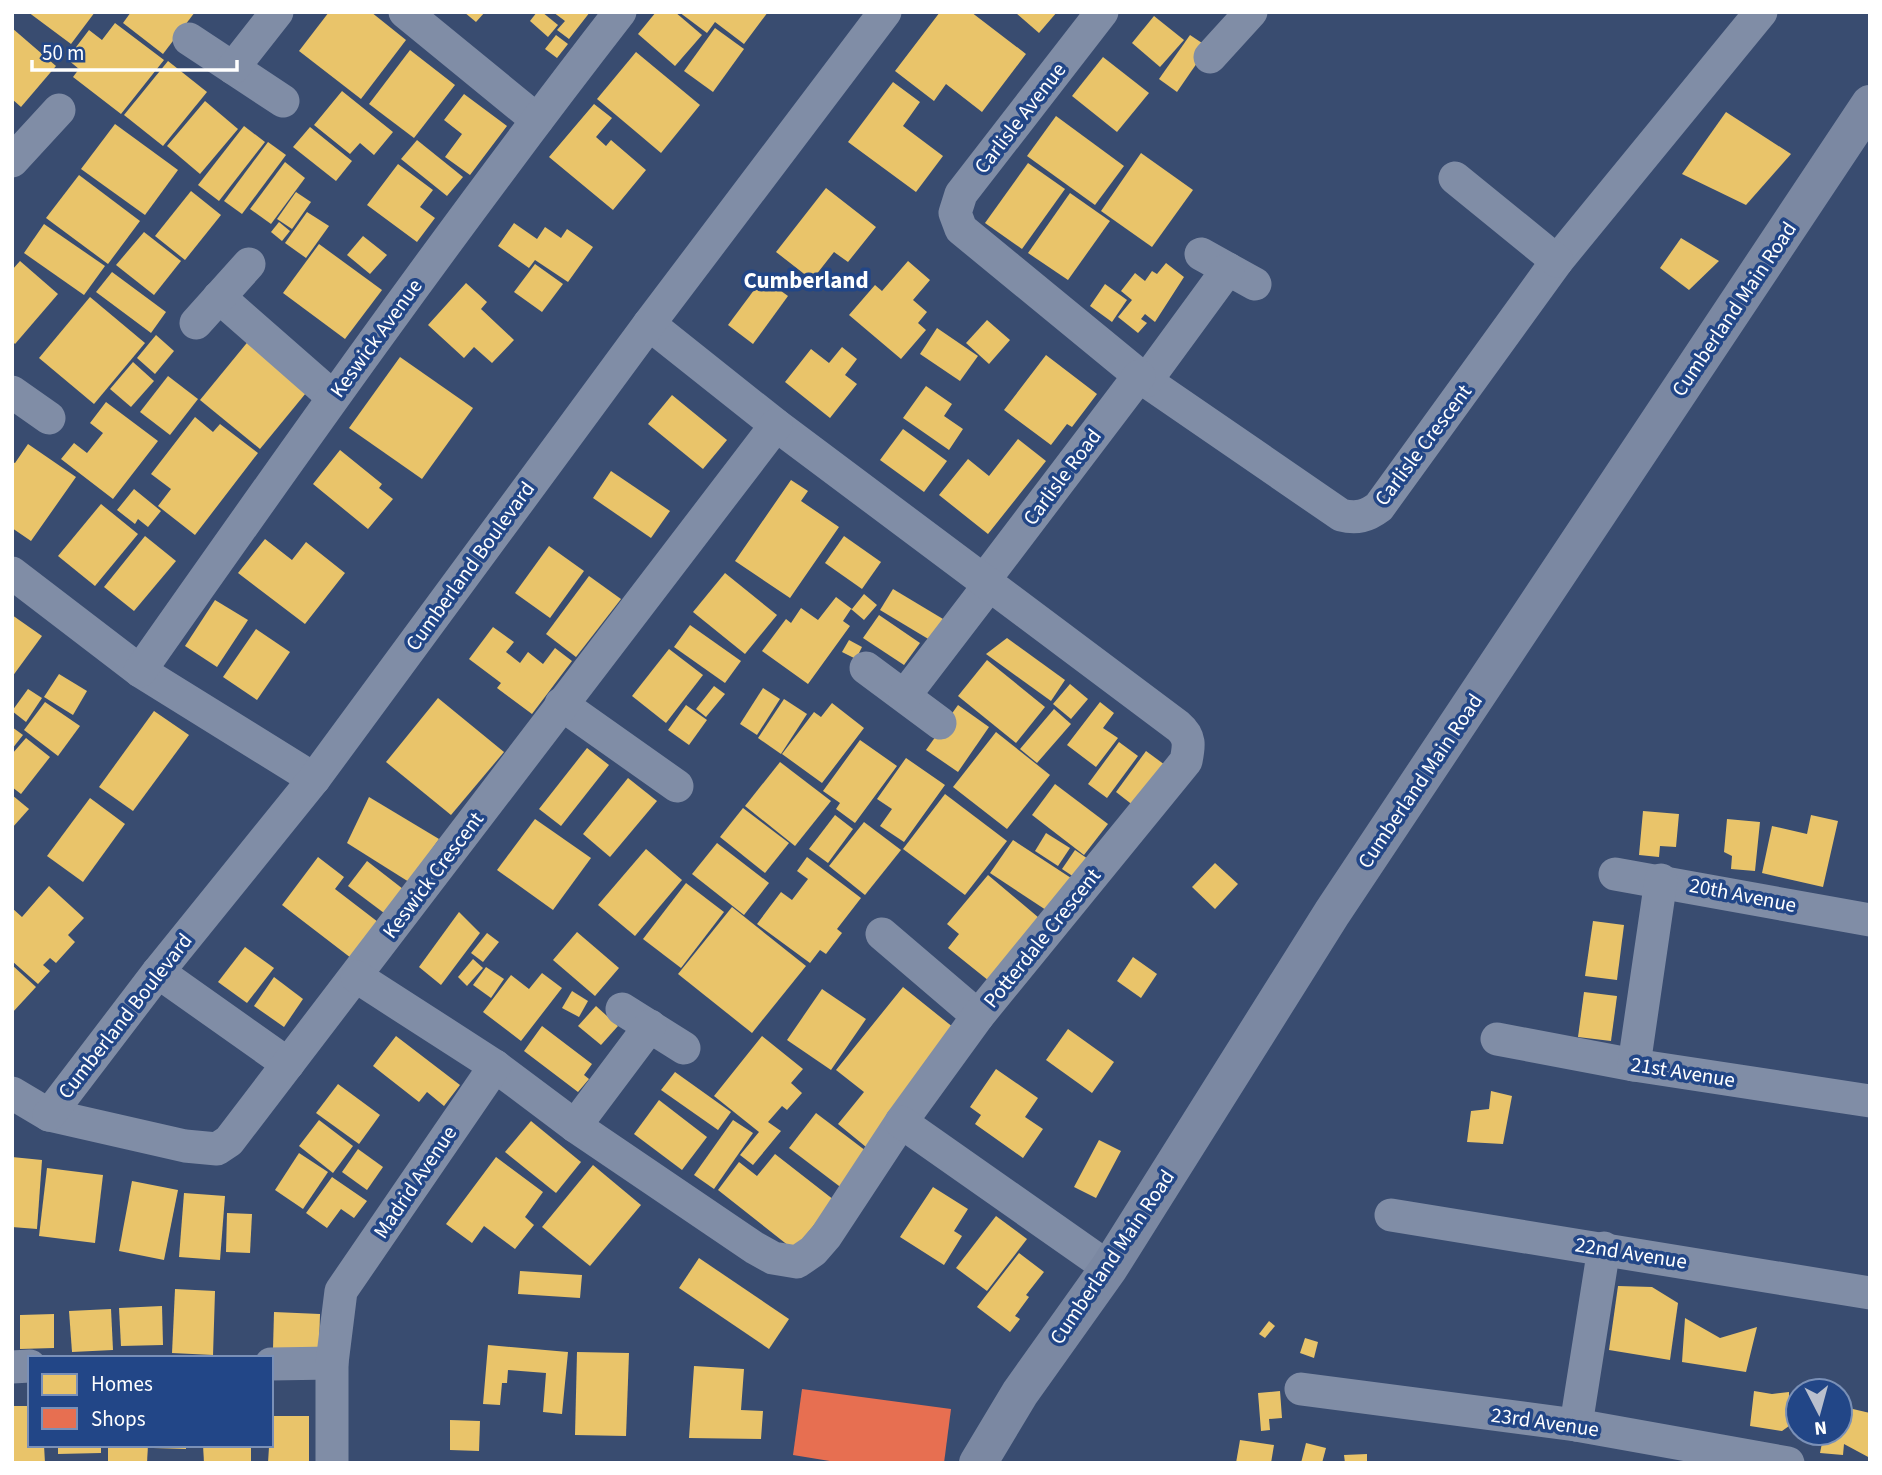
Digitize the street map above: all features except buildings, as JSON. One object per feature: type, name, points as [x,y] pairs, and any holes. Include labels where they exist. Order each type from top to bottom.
[{"type":"street","points":[[233,68],[276,12]]},
{"type":"street","points":[[405,12],[537,120]]},
{"type":"street","name":"Keswick Avenue","points":[[140,671],[333,397],[620,12]]},
{"type":"street","name":"Cumberland Boulevard","points":[[49,1115],[158,972],[314,779],[649,324],[885,12]]},
{"type":"street","name":"Carlisle Avenue","points":[[961,229],[955,213],[961,194],[1102,12]]},
{"type":"street","name":"Carlisle Crescent","points":[[961,229],[1142,378],[1341,515],[1361,517],[1379,508],[1558,261],[1761,12]]},
{"type":"street","points":[[1210,57],[1235,17]]},
{"type":"street","points":[[189,39],[283,101]]},
{"type":"street","name":"Cumberland Main Road","points":[[978,1463],[1020,1394],[1109,1268],[1332,914],[1870,104]]},
{"type":"street","points":[[16,151],[59,110]]},
{"type":"street","points":[[1452,177],[1558,261]]},
{"type":"street","points":[[196,323],[249,264]]},
{"type":"street","name":"Carlisle Road","points":[[905,695],[987,582],[1228,269]]},
{"type":"street","points":[[219,297],[333,397]]},
{"type":"street","name":"Potterdale Crescent","points":[[495,1066],[575,1126],[755,1248],[773,1258],[797,1262],[813,1251],[826,1236],[901,1122],[978,1016],[1186,761],[1189,745],[1186,733],[1178,726],[776,425],[649,324]]},
{"type":"street","points":[[12,392],[49,418]]},
{"type":"street","name":"Keswick Crescent","points":[[12,1093],[49,1115],[192,1148],[217,1149],[239,1129],[357,977],[561,704],[776,425]]},
{"type":"street","points":[[12,573],[140,671],[314,779]]},
{"type":"street","points":[[866,668],[940,723]]},
{"type":"street","points":[[561,704],[677,786]]},
{"type":"street","name":"20th Avenue","points":[[1615,874],[1870,919]]},
{"type":"street","points":[[1634,1065],[1661,880]]},
{"type":"street","points":[[882,934],[978,1016]]},
{"type":"street","points":[[158,972],[288,1064]]},
{"type":"street","points":[[357,977],[495,1066]]},
{"type":"street","points":[[622,1009],[684,1048]]},
{"type":"street","points":[[575,1126],[650,1026]]},
{"type":"street","name":"21st Avenue","points":[[1497,1039],[1634,1065],[1870,1101]]},
{"type":"street","name":"Madrid Avenue","points":[[332,1463],[332,1363],[341,1291],[495,1066]]},
{"type":"street","points":[[901,1122],[1109,1268]]},
{"type":"street","name":"22nd Avenue","points":[[1391,1214],[1870,1293]]},
{"type":"street","points":[[1576,1425],[1604,1248]]},
{"type":"street","points":[[273,1364],[332,1363]]},
{"type":"street","name":"23rd Avenue","points":[[1301,1389],[1576,1425],[1788,1463]]},
{"type":"district","name":"Cumberland","points":[[806,280]]}]
